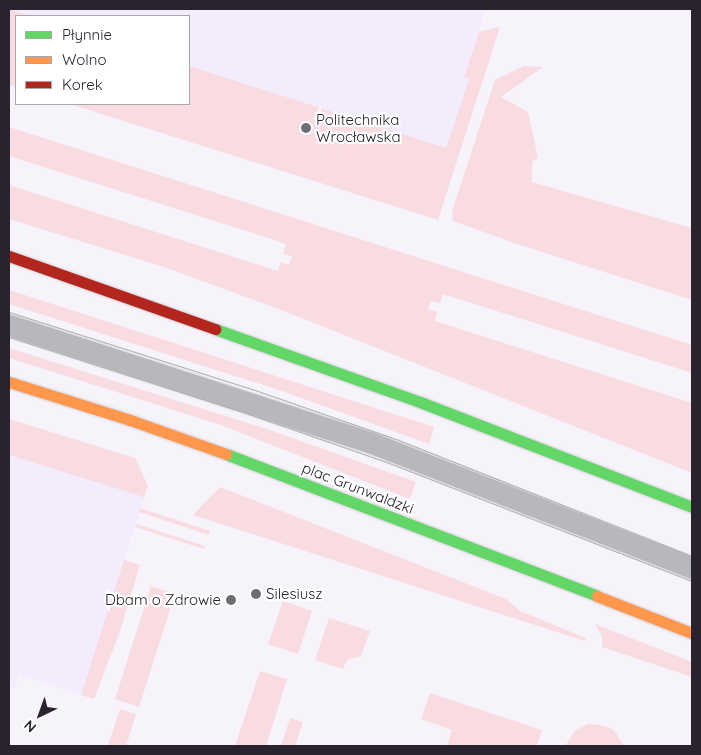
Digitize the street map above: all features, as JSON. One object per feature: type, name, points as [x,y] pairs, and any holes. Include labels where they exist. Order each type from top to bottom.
[{"type":"main road","points":[[9,256],[428,406],[692,507]]},
{"type":"main road","name":"plac Grunwaldzki","points":[[9,382],[130,420],[248,462],[692,633]]},
{"type":"lane","points":[[9,325],[372,443],[692,568]]},
{"type":"shaded area","name":"Politechnika Wrocławska","points":[[9,9],[486,9],[464,77],[469,78],[438,220],[73,105],[190,105],[190,15],[15,15],[15,87],[9,84]]},
{"type":"shaded area","points":[[9,9],[28,15],[15,15],[15,87],[9,84]]},
{"type":"shaded area","points":[[500,27],[438,220],[73,105],[190,105],[190,66],[446,148],[469,79],[464,77],[479,32]]},
{"type":"shaded area","points":[[524,66],[543,67],[501,97],[528,112],[538,158],[532,162],[532,182],[692,228],[692,300],[514,243],[453,221],[452,211],[495,80]]},
{"type":"shaded area","points":[[9,127],[692,345],[692,373],[443,294],[440,303],[431,301],[428,309],[437,312],[435,321],[692,403],[692,473],[276,308],[164,267],[9,219],[9,185],[278,271],[281,262],[289,265],[292,256],[283,254],[286,245],[278,241],[9,156]]},
{"type":"shaded area","points":[[9,290],[434,427],[429,444],[279,390],[9,304]]},
{"type":"shaded area","points":[[9,348],[264,428],[416,482],[410,499],[221,425],[9,358]]},
{"type":"shaded area","points":[[9,419],[135,458],[148,486],[81,695],[18,674],[14,688],[9,686]]},
{"type":"shaded area","points":[[9,419],[135,458],[148,486],[144,497],[9,455]]},
{"type":"shaded area","points":[[220,487],[506,599],[520,611],[586,638],[585,641],[193,515]]},
{"type":"shaded area","points":[[140,508],[210,531],[209,535],[139,512]]},
{"type":"shaded area","points":[[136,524],[205,546],[204,549],[135,527]]},
{"type":"shaded area","points":[[124,560],[140,565],[120,631],[94,699],[81,695]]},
{"type":"shaded area","points":[[151,586],[175,594],[139,707],[115,699]]},
{"type":"shaded area","points":[[283,601],[312,611],[298,654],[268,644]]},
{"type":"shaded area","points":[[329,618],[370,631],[361,656],[347,660],[343,669],[315,660]]},
{"type":"shaded area","points":[[595,624],[692,662],[692,677],[602,647],[602,636]]},
{"type":"shaded area","points":[[260,671],[287,679],[266,746],[235,746]]},
{"type":"shaded area","points":[[430,693],[542,730],[537,746],[447,746],[452,730],[421,719]]},
{"type":"shaded area","points":[[120,709],[136,714],[126,746],[108,746]]},
{"type":"shaded area","points":[[290,718],[303,722],[295,746],[281,746]]},
{"type":"shaded area","points":[[588,724],[601,725],[614,730],[624,746],[565,746],[576,730]]},
{"type":"tram line","points":[[9,312],[255,390],[396,439],[692,556]]},
{"type":"tram line","points":[[9,337],[240,411],[389,463],[692,581]]},
{"type":"traffic: fast","points":[[215,329],[420,402],[692,507]]},
{"type":"traffic: fast","points":[[226,454],[597,596]]},
{"type":"traffic: slow","points":[[9,382],[130,420],[226,454]]},
{"type":"traffic: slow","points":[[597,596],[692,633]]},
{"type":"traffic: jam","points":[[9,256],[215,329]]},
{"type":"place","name":"Politechnika Wrocławska","points":[[306,128]]},
{"type":"place","name":"Silesiusz","points":[[256,594]]},
{"type":"place","name":"Dbam o Zdrowie","points":[[231,600]]}]
